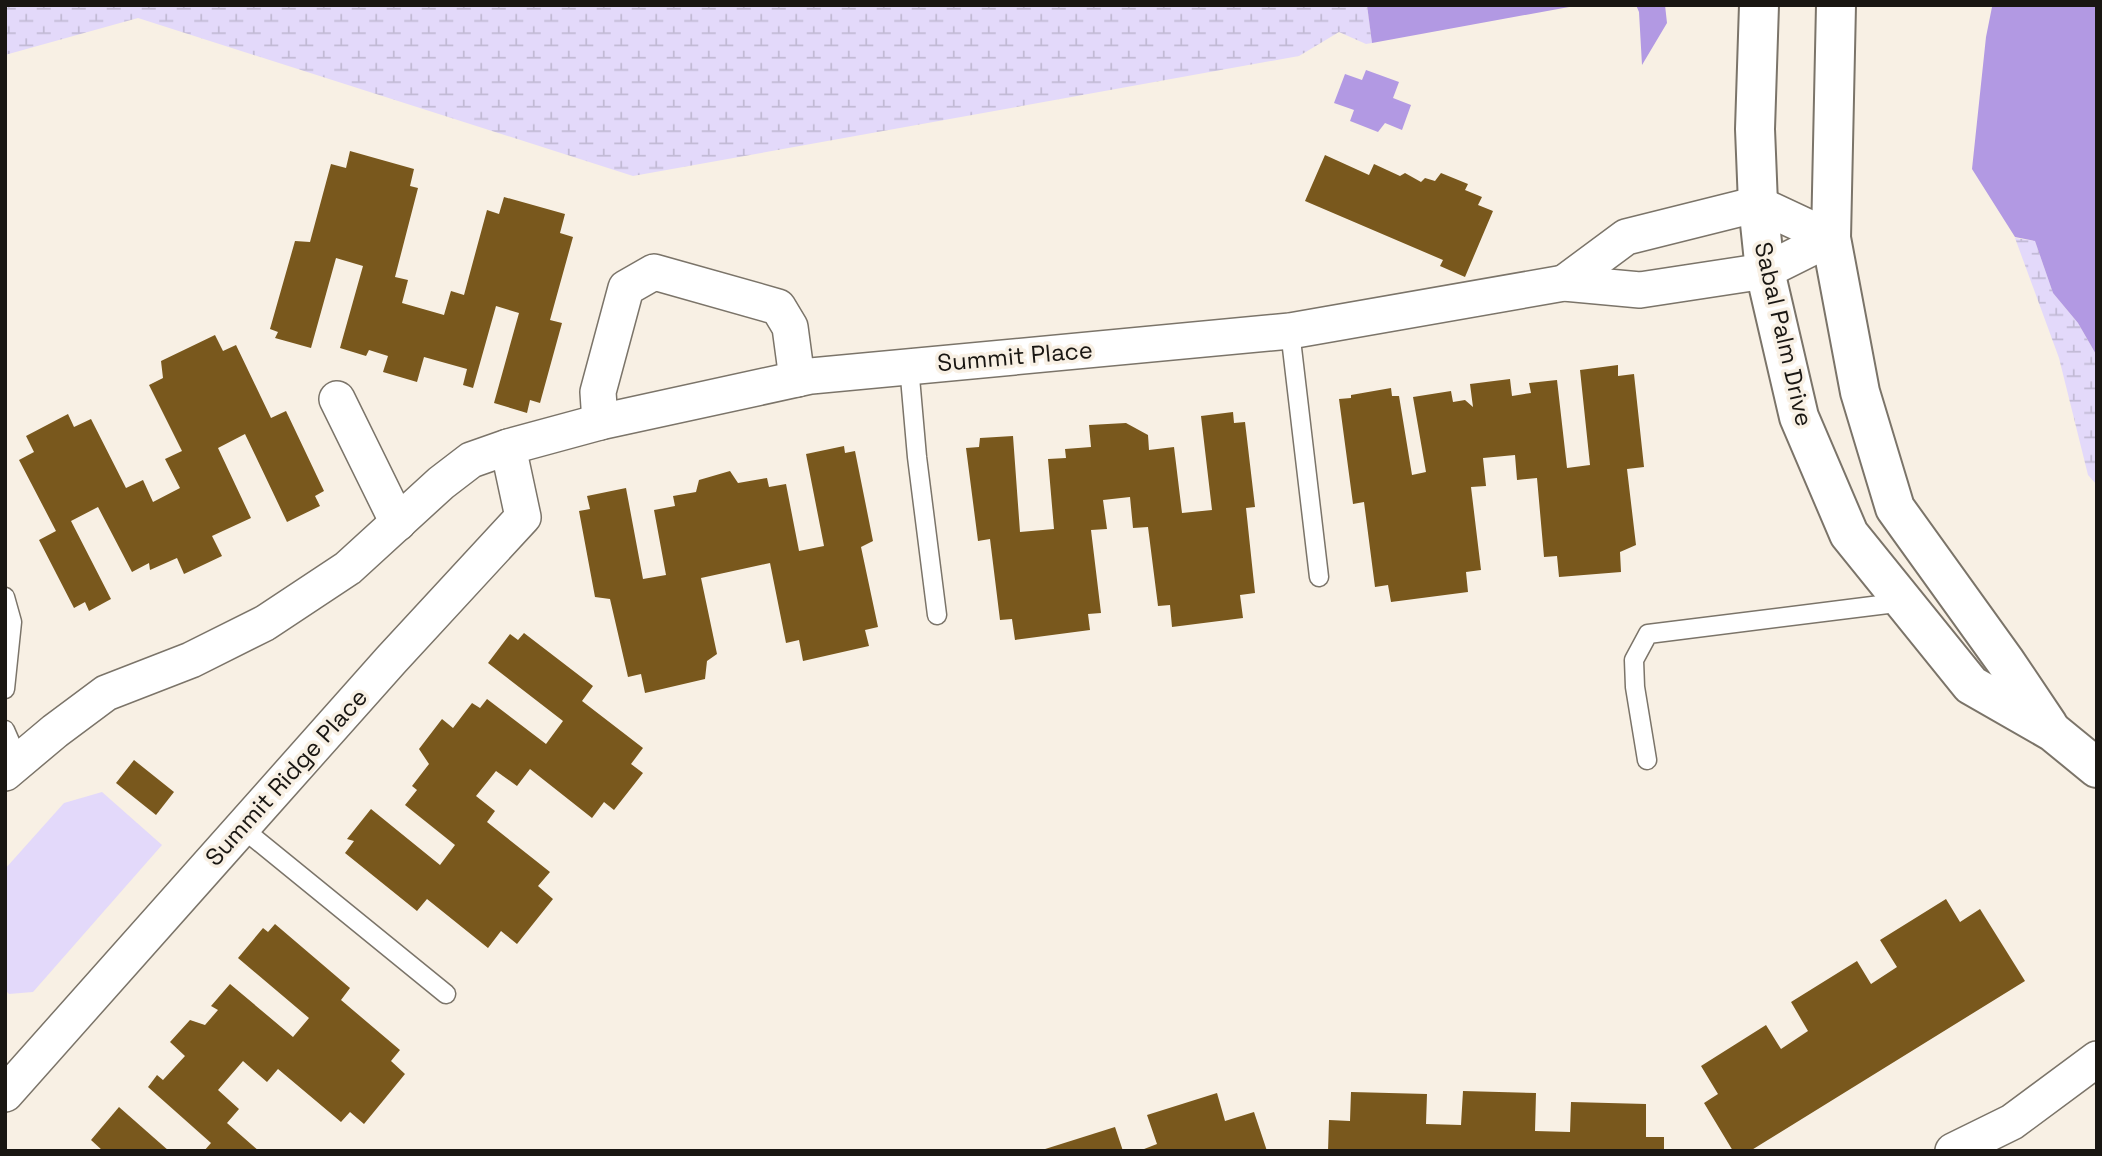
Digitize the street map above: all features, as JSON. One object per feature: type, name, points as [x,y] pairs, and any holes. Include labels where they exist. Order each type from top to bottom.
[{"type":"street","name":"Sabal Palm Drive","points":[[1759,5],[1755,129],[1758,204],[1765,271],[1799,417],[1849,534],[1972,685],[2053,733],[2097,768]]},
{"type":"street","name":"Sabal Palm Drive","points":[[1836,5],[1830,238],[1860,392],[1895,508],[2006,661],[2053,733]]},
{"type":"street","points":[[1758,204],[1830,238]]},
{"type":"street","name":"Summit Place","points":[[1564,283],[1626,237],[1758,204]]},
{"type":"street","name":"Summit Place","points":[[398,523],[441,483],[471,460],[600,422],[797,379],[1290,331],[1564,283],[1640,290],[1765,271],[1830,238]]},
{"type":"street","points":[[600,422],[598,392],[626,288],[654,272],[778,307],[790,327],[797,379]]},
{"type":"street","points":[[12,767],[55,730],[106,693],[191,660],[265,623],[348,568],[398,523],[337,398]]},
{"type":"street","name":"Summit Ridge Place","points":[[5,1094],[391,660],[523,517],[508,447]]},
{"type":"street","points":[[1952,1151],[2012,1122],[2097,1059]]},
{"type":"lane","points":[[1290,331],[1319,576]]},
{"type":"lane","points":[[909,366],[917,457],[937,614]]},
{"type":"lane","points":[[5,597],[12,622],[5,690]]},
{"type":"lane","points":[[1647,760],[1635,687],[1634,660],[1648,634],[1904,602]]},
{"type":"lane","points":[[5,730],[12,767]]},
{"type":"lane","points":[[242,828],[446,994]]},
{"type":"green space","points":[[5,5],[1367,5],[1372,43],[1366,44],[1339,32],[1299,56],[633,176],[138,18],[5,55]]},
{"type":"green space","points":[[2015,238],[2035,241],[2053,293],[2078,323],[2097,356],[2097,485],[2088,475],[2059,358]]},
{"type":"green space","points":[[102,792],[162,845],[33,992],[9,994],[5,990],[5,869],[64,803]]},
{"type":"shaded area","points":[[1367,5],[1580,5],[1372,43]]},
{"type":"shaded area","points":[[1636,5],[1665,5],[1667,23],[1642,65],[1639,12]]},
{"type":"shaded area","points":[[1990,5],[2097,5],[2097,356],[2078,323],[2053,293],[2035,241],[2015,237],[1972,169],[1986,37],[1992,7]]},
{"type":"shaded area","points":[[1366,70],[1399,82],[1393,98],[1411,105],[1402,130],[1385,123],[1378,132],[1350,121],[1354,110],[1334,103],[1345,74],[1362,80]]},
{"type":"building","points":[[350,151],[414,169],[410,186],[418,188],[395,277],[408,280],[402,303],[444,315],[451,291],[464,295],[487,210],[499,214],[504,197],[565,214],[560,233],[573,237],[550,320],[562,323],[540,403],[530,400],[527,413],[494,403],[519,313],[496,306],[473,388],[463,385],[467,369],[424,357],[417,382],[383,372],[388,356],[369,350],[366,356],[340,348],[363,266],[336,258],[311,348],[275,338],[278,332],[270,329],[295,241],[310,242],[331,164],[346,168]]},
{"type":"building","points":[[1325,155],[1369,175],[1374,164],[1400,176],[1405,173],[1421,182],[1425,178],[1435,181],[1441,173],[1468,184],[1465,190],[1482,197],[1478,205],[1493,211],[1465,277],[1440,266],[1443,260],[1305,201]]},
{"type":"building","points":[[215,335],[223,351],[236,345],[271,418],[286,411],[324,491],[315,496],[320,506],[287,522],[245,434],[218,448],[251,518],[212,536],[222,556],[184,574],[177,558],[150,570],[149,563],[132,572],[98,507],[71,521],[111,599],[89,611],[85,602],[74,608],[39,540],[56,531],[19,460],[34,452],[26,436],[68,414],[74,427],[91,419],[126,488],[143,480],[153,502],[180,488],[165,459],[182,451],[149,385],[163,378],[161,361]]},
{"type":"building","points":[[1618,365],[1618,376],[1634,374],[1644,467],[1627,469],[1636,545],[1620,552],[1621,572],[1559,577],[1557,556],[1544,557],[1537,478],[1517,480],[1515,455],[1483,458],[1486,486],[1471,487],[1481,570],[1466,572],[1468,592],[1391,602],[1388,585],[1375,587],[1364,502],[1353,504],[1339,399],[1391,388],[1392,396],[1399,396],[1412,475],[1426,472],[1413,397],[1451,391],[1453,402],[1465,400],[1473,407],[1470,384],[1510,379],[1512,396],[1531,393],[1529,383],[1557,380],[1567,468],[1590,465],[1580,370]]},
{"type":"building","points":[[1233,412],[1234,423],[1245,422],[1255,507],[1246,508],[1255,593],[1240,595],[1243,618],[1172,627],[1170,605],[1158,606],[1148,527],[1133,528],[1130,497],[1103,500],[1107,529],[1091,530],[1101,613],[1088,614],[1090,630],[1015,640],[1012,619],[1000,620],[990,539],[978,541],[966,448],[979,447],[980,438],[1013,436],[1020,532],[1054,529],[1048,459],[1066,458],[1065,449],[1091,447],[1089,425],[1126,423],[1148,435],[1149,450],[1174,447],[1182,513],[1212,510],[1201,416]]},
{"type":"building","points":[[844,446],[845,453],[855,451],[873,541],[861,547],[878,627],[865,630],[869,646],[803,661],[799,640],[786,643],[770,563],[701,578],[717,654],[707,661],[705,679],[645,693],[641,674],[628,677],[610,599],[595,597],[579,511],[590,509],[587,496],[626,488],[643,579],[666,575],[654,510],[675,506],[673,496],[696,492],[699,480],[730,471],[738,483],[767,478],[769,487],[786,484],[799,551],[824,546],[806,454]]},
{"type":"building","points":[[524,633],[593,686],[582,701],[643,748],[631,764],[643,773],[614,810],[604,802],[592,818],[530,769],[517,786],[496,771],[476,796],[495,811],[487,822],[550,872],[538,886],[553,899],[517,944],[501,931],[488,948],[427,899],[417,911],[345,853],[354,841],[347,839],[371,809],[440,865],[455,845],[405,805],[417,790],[412,786],[429,764],[419,749],[442,719],[453,728],[472,703],[480,708],[487,699],[546,744],[563,721],[488,663],[510,634],[518,640]]},
{"type":"building","points":[[134,760],[174,792],[156,815],[116,783]]},
{"type":"building","points":[[1946,899],[1960,922],[1980,909],[2025,981],[1750,1151],[1733,1151],[1704,1103],[1718,1094],[1701,1066],[1766,1025],[1781,1049],[1808,1031],[1791,1002],[1857,961],[1871,984],[1897,967],[1880,940]]},
{"type":"building","points":[[275,924],[350,988],[341,1000],[400,1050],[391,1061],[405,1074],[364,1124],[350,1112],[341,1122],[278,1069],[267,1082],[243,1061],[218,1090],[239,1109],[227,1123],[259,1151],[204,1151],[211,1143],[148,1087],[157,1075],[163,1080],[185,1056],[170,1042],[190,1020],[205,1025],[218,1010],[211,1006],[230,984],[293,1037],[309,1018],[238,958],[263,928],[268,932]]},
{"type":"building","points":[[1463,1091],[1536,1093],[1535,1131],[1570,1132],[1571,1102],[1646,1104],[1646,1137],[1664,1137],[1664,1151],[1328,1151],[1329,1120],[1350,1121],[1351,1092],[1427,1094],[1426,1124],[1461,1125]]},
{"type":"building","points":[[1217,1093],[1225,1121],[1254,1112],[1267,1151],[1139,1151],[1157,1144],[1147,1115]]},
{"type":"building","points":[[119,1107],[169,1151],[103,1151],[91,1140]]},
{"type":"building","points":[[1115,1127],[1123,1151],[1042,1150]]}]
